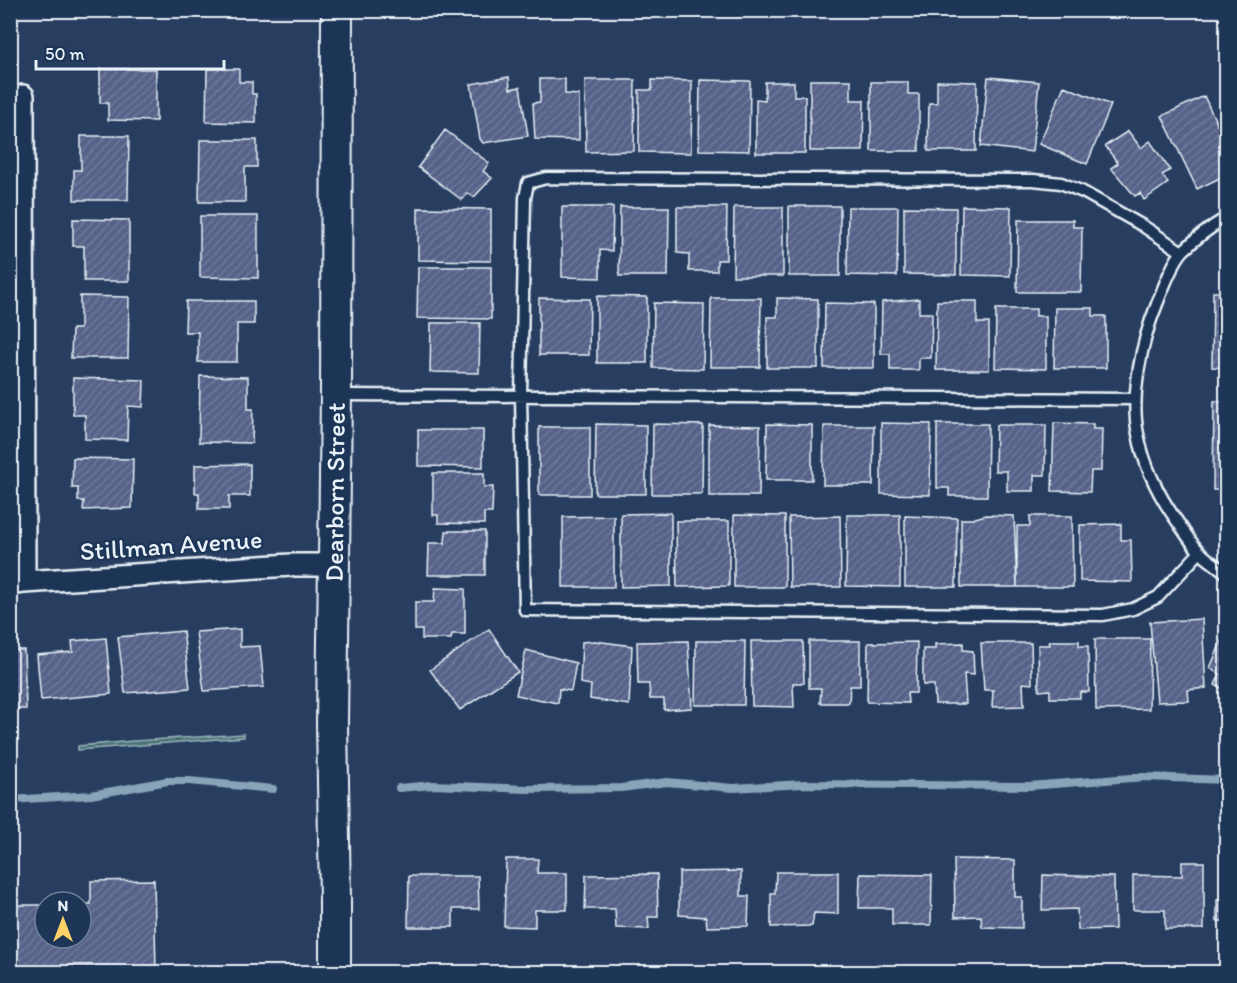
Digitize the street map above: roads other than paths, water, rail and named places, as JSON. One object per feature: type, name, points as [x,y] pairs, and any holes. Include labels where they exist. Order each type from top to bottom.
[{"type":"street","name":"Dearborn Street","points":[[335,972],[332,723],[337,10]]},
{"type":"street","points":[[17,583],[23,96]]},
{"type":"street","name":"Stillman Avenue","points":[[17,583],[283,565],[334,565]]},
{"type":"lane","points":[[1182,252],[1143,226],[1083,192],[1061,183],[1033,180],[546,178],[528,183],[525,198],[521,395],[525,610],[1103,615],[1133,609],[1158,597],[1200,552]]},
{"type":"lane","points":[[1227,218],[1214,225],[1182,252],[1168,277],[1150,319],[1140,360],[1136,399],[1137,433],[1154,482],[1167,507],[1200,552],[1227,573]]},
{"type":"lane","points":[[336,395],[1136,399]]},
{"type":"waterway","points":[[399,788],[433,785],[527,789],[621,788],[667,782],[733,788],[804,784],[1029,786],[1144,777],[1226,780]]},
{"type":"waterway","points":[[10,800],[91,795],[168,781],[273,789]]}]
